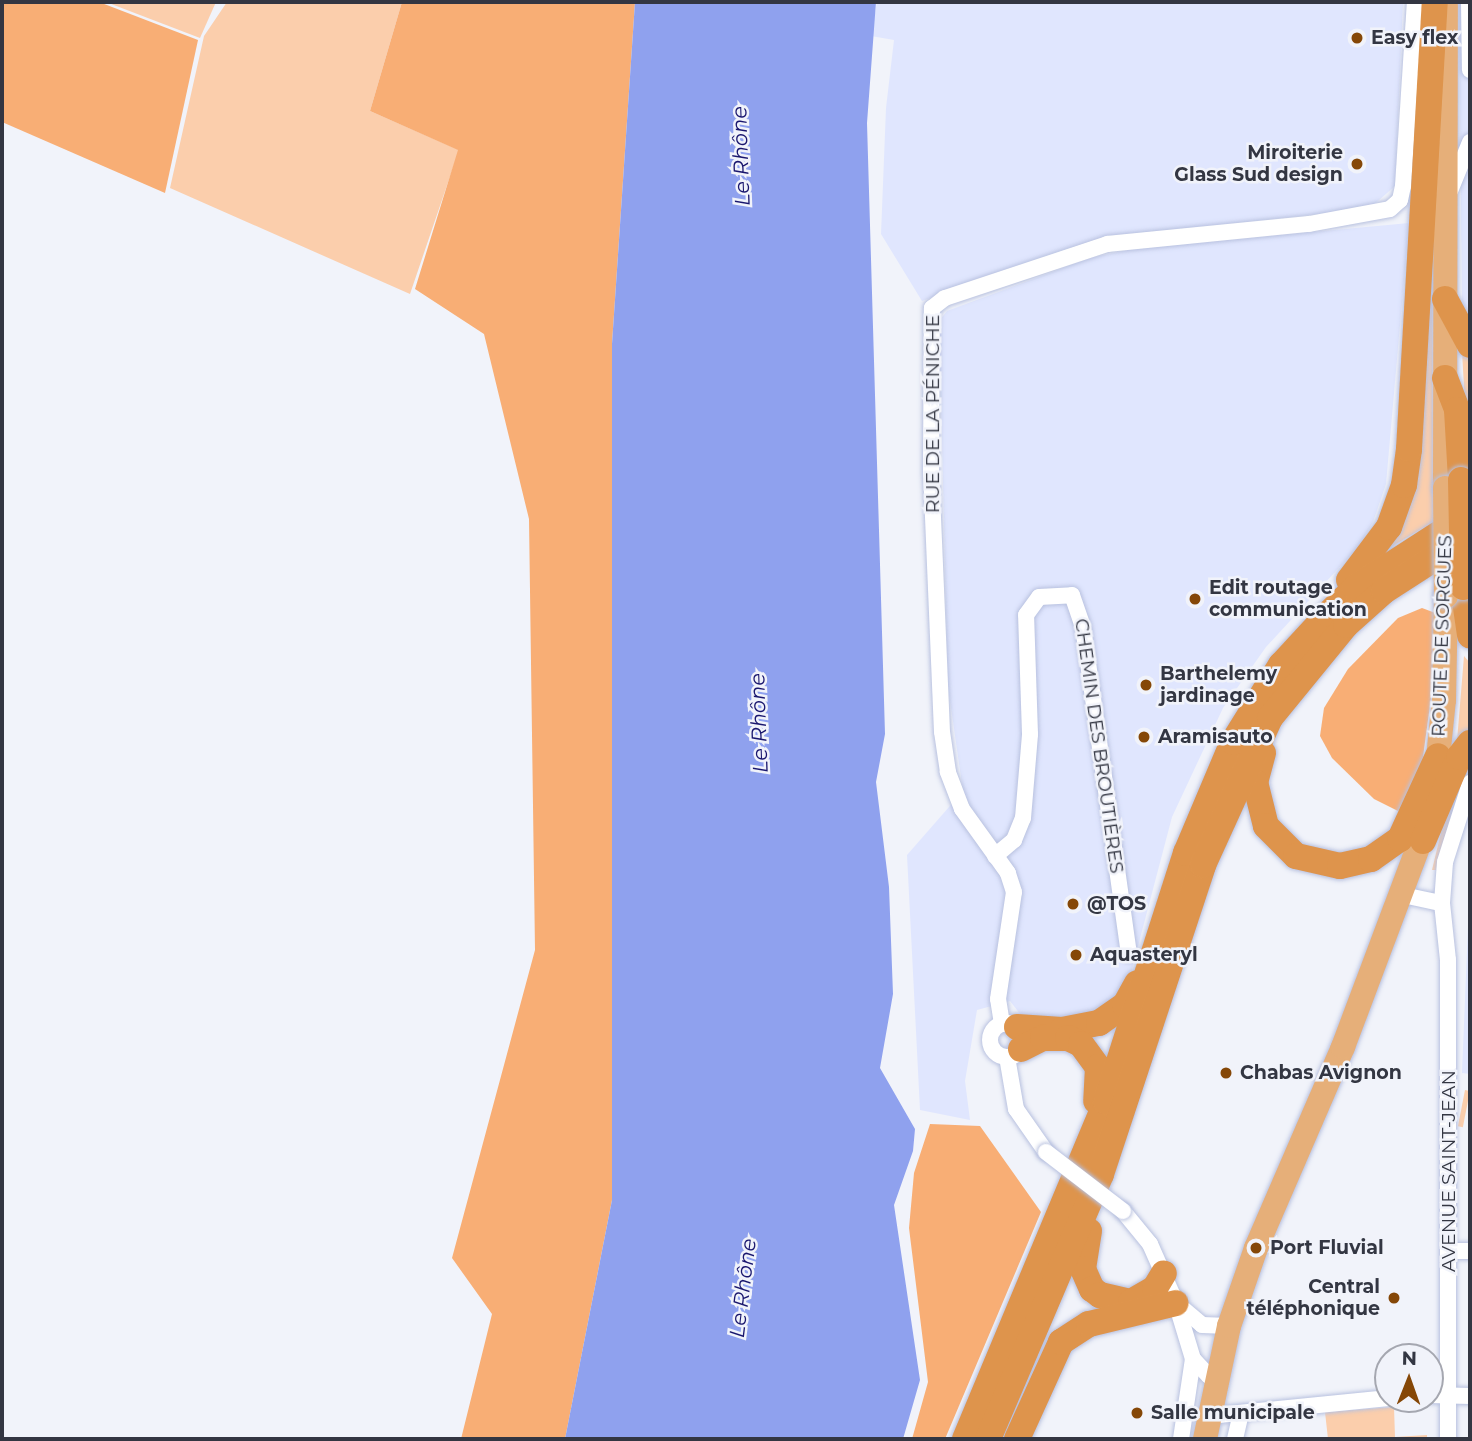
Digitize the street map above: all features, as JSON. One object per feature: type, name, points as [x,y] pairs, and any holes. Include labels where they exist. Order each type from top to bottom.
[{"type":"highway","points":[[1252,710],[1255,690],[1272,663],[1381,543],[1398,509],[1409,449],[1435,2]]},
{"type":"highway","points":[[1445,299],[1470,345]]},
{"type":"highway","points":[[1445,378],[1457,410],[1453,484],[1455,591],[1470,635]]},
{"type":"highway","points":[[965,1439],[1028,1296],[1106,1102],[1186,853],[1223,761],[1252,710],[1289,656],[1355,588],[1470,513]]},
{"type":"highway","points":[[988,1439],[1101,1174],[1203,866],[1237,783],[1270,718],[1310,664],[1390,587],[1470,536]]},
{"type":"highway","points":[[1438,756],[1422,794],[1391,847],[1371,859],[1340,866],[1313,863],[1284,847],[1266,826],[1256,796],[1256,772],[1268,741],[1334,648],[1376,609],[1390,587],[1424,574],[1470,547]]},
{"type":"highway","points":[[1423,841],[1459,757],[1470,743]]},
{"type":"highway","points":[[1012,1039],[1099,1023],[1125,1005],[1136,984],[1172,865],[1186,853]]},
{"type":"highway","points":[[1012,1039],[1068,1038],[1090,1051],[1100,1076],[1097,1097],[1028,1296]]},
{"type":"highway","points":[[1101,1174],[1082,1257],[1092,1289],[1111,1301],[1132,1302],[1155,1288],[1164,1273]]},
{"type":"highway","points":[[1017,1439],[1061,1342],[1089,1324],[1176,1303]]},
{"type":"main road","points":[[1445,378],[1446,2]]},
{"type":"main road","name":"ROUTE DE SORGUES","points":[[1207,1427],[1229,1326],[1256,1248],[1423,841],[1438,756],[1455,591]]},
{"type":"street","name":"RUE DE LA PÉNICHE","points":[[995,856],[962,809],[948,772],[942,732],[932,474],[932,308],[945,298],[1107,244],[1310,224],[1390,209],[1400,200],[1403,186],[1415,2]]},
{"type":"street","points":[[1469,2],[1470,70]]},
{"type":"street","points":[[1445,203],[1470,142]]},
{"type":"street","name":"CHEMIN DES BROUTIÈRES","points":[[995,856],[1014,840],[1023,818],[1030,734],[1026,615],[1039,597],[1072,595],[1083,627],[1129,954]]},
{"type":"street","name":"AVENUE SAINT-JEAN","points":[[1448,1439],[1448,960],[1442,903],[1445,862],[1470,783]]},
{"type":"street","points":[[995,856],[1008,873],[1014,892],[998,999],[1012,1039],[1016,1109],[1046,1152],[1122,1211],[1150,1244],[1176,1303],[1191,1352],[1209,1376],[1217,1377]]},
{"type":"street","points":[[1403,895],[1442,903]]},
{"type":"street","points":[[1449,1251],[1470,1251]]},
{"type":"street","points":[[1176,1303],[1202,1325],[1229,1326]]},
{"type":"street","points":[[1181,1439],[1191,1352],[1202,1325]]},
{"type":"street","points":[[1444,1396],[1470,1396]]},
{"type":"street","points":[[1207,1427],[1241,1414],[1374,1400]]},
{"type":"street","points":[[1235,1439],[1241,1414]]},
{"type":"shaded area","points":[[2,2],[99,2],[198,40],[165,193],[2,122]]},
{"type":"shaded area","points":[[106,2],[216,2],[200,38]]},
{"type":"shaded area","points":[[227,2],[402,2],[370,111],[459,150],[410,294],[170,188],[204,36]]},
{"type":"shaded area","points":[[402,2],[635,2],[612,344],[612,1200],[565,1439],[461,1439],[492,1314],[452,1258],[535,950],[529,519],[484,334],[415,289],[458,150],[370,111]]},
{"type":"shaded area","points":[[877,2],[1403,2],[1395,186],[1370,208],[1120,236],[1065,250],[922,301],[881,234],[886,108],[894,40],[871,36]]},
{"type":"shaded area","points":[[1459,2],[1470,2],[1470,326],[1462,301]]},
{"type":"shaded area","points":[[1432,209],[1433,522],[1386,550]]},
{"type":"shaded area","points":[[1409,223],[1386,484],[1373,522],[1358,547],[1266,647],[1223,708],[1172,817],[1127,988],[1094,1017],[1024,1019],[1010,1001],[977,1010],[965,1081],[970,1120],[920,1110],[907,855],[963,791],[948,687],[939,321],[947,311],[1090,258],[1133,249]]},
{"type":"shaded area","points":[[1462,352],[1470,359],[1470,496],[1466,422]]},
{"type":"shaded area","points":[[1422,608],[1438,614],[1438,646],[1418,794],[1398,811],[1374,799],[1332,758],[1320,736],[1324,708],[1348,669],[1398,618]]},
{"type":"shaded area","points":[[1464,656],[1470,663],[1470,730],[1457,741]]},
{"type":"shaded area","points":[[1470,751],[1470,768],[1458,789],[1436,870],[1432,870],[1452,787]]},
{"type":"shaded area","points":[[1470,878],[1470,1074],[1462,1073]]},
{"type":"shaded area","points":[[1465,1090],[1470,1091],[1463,1127],[1458,1126]]},
{"type":"shaded area","points":[[930,1124],[980,1126],[1041,1212],[945,1439],[912,1439],[928,1382],[909,1228],[914,1173]]},
{"type":"shaded area","points":[[1374,1408],[1374,1413],[1394,1413],[1395,1437],[1427,1435],[1427,1439],[1328,1439],[1325,1412]]},
{"type":"water","name":"Le Rhône","points":[[635,2],[876,2],[867,123],[885,734],[876,782],[889,887],[893,994],[880,1068],[915,1129],[913,1151],[894,1205],[920,1380],[903,1439],[565,1439],[612,1200],[612,344]]},
{"type":"place","name":"Easy flex","points":[[1357,38]]},
{"type":"place","name":"Miroiterie Glass Sud design","points":[[1357,164]]},
{"type":"place","name":"Edit routage communication","points":[[1195,599]]},
{"type":"place","name":"Barthelemy jardinage","points":[[1146,685]]},
{"type":"place","name":"Aramisauto","points":[[1144,737]]},
{"type":"place","name":"@TOS","points":[[1073,904]]},
{"type":"place","name":"Aquasteryl","points":[[1076,955]]},
{"type":"place","name":"Chabas Avignon","points":[[1226,1073]]},
{"type":"place","name":"Port Fluvial","points":[[1256,1248]]},
{"type":"place","name":"Central téléphonique","points":[[1394,1298]]},
{"type":"place","name":"Salle municipale","points":[[1137,1413]]}]
